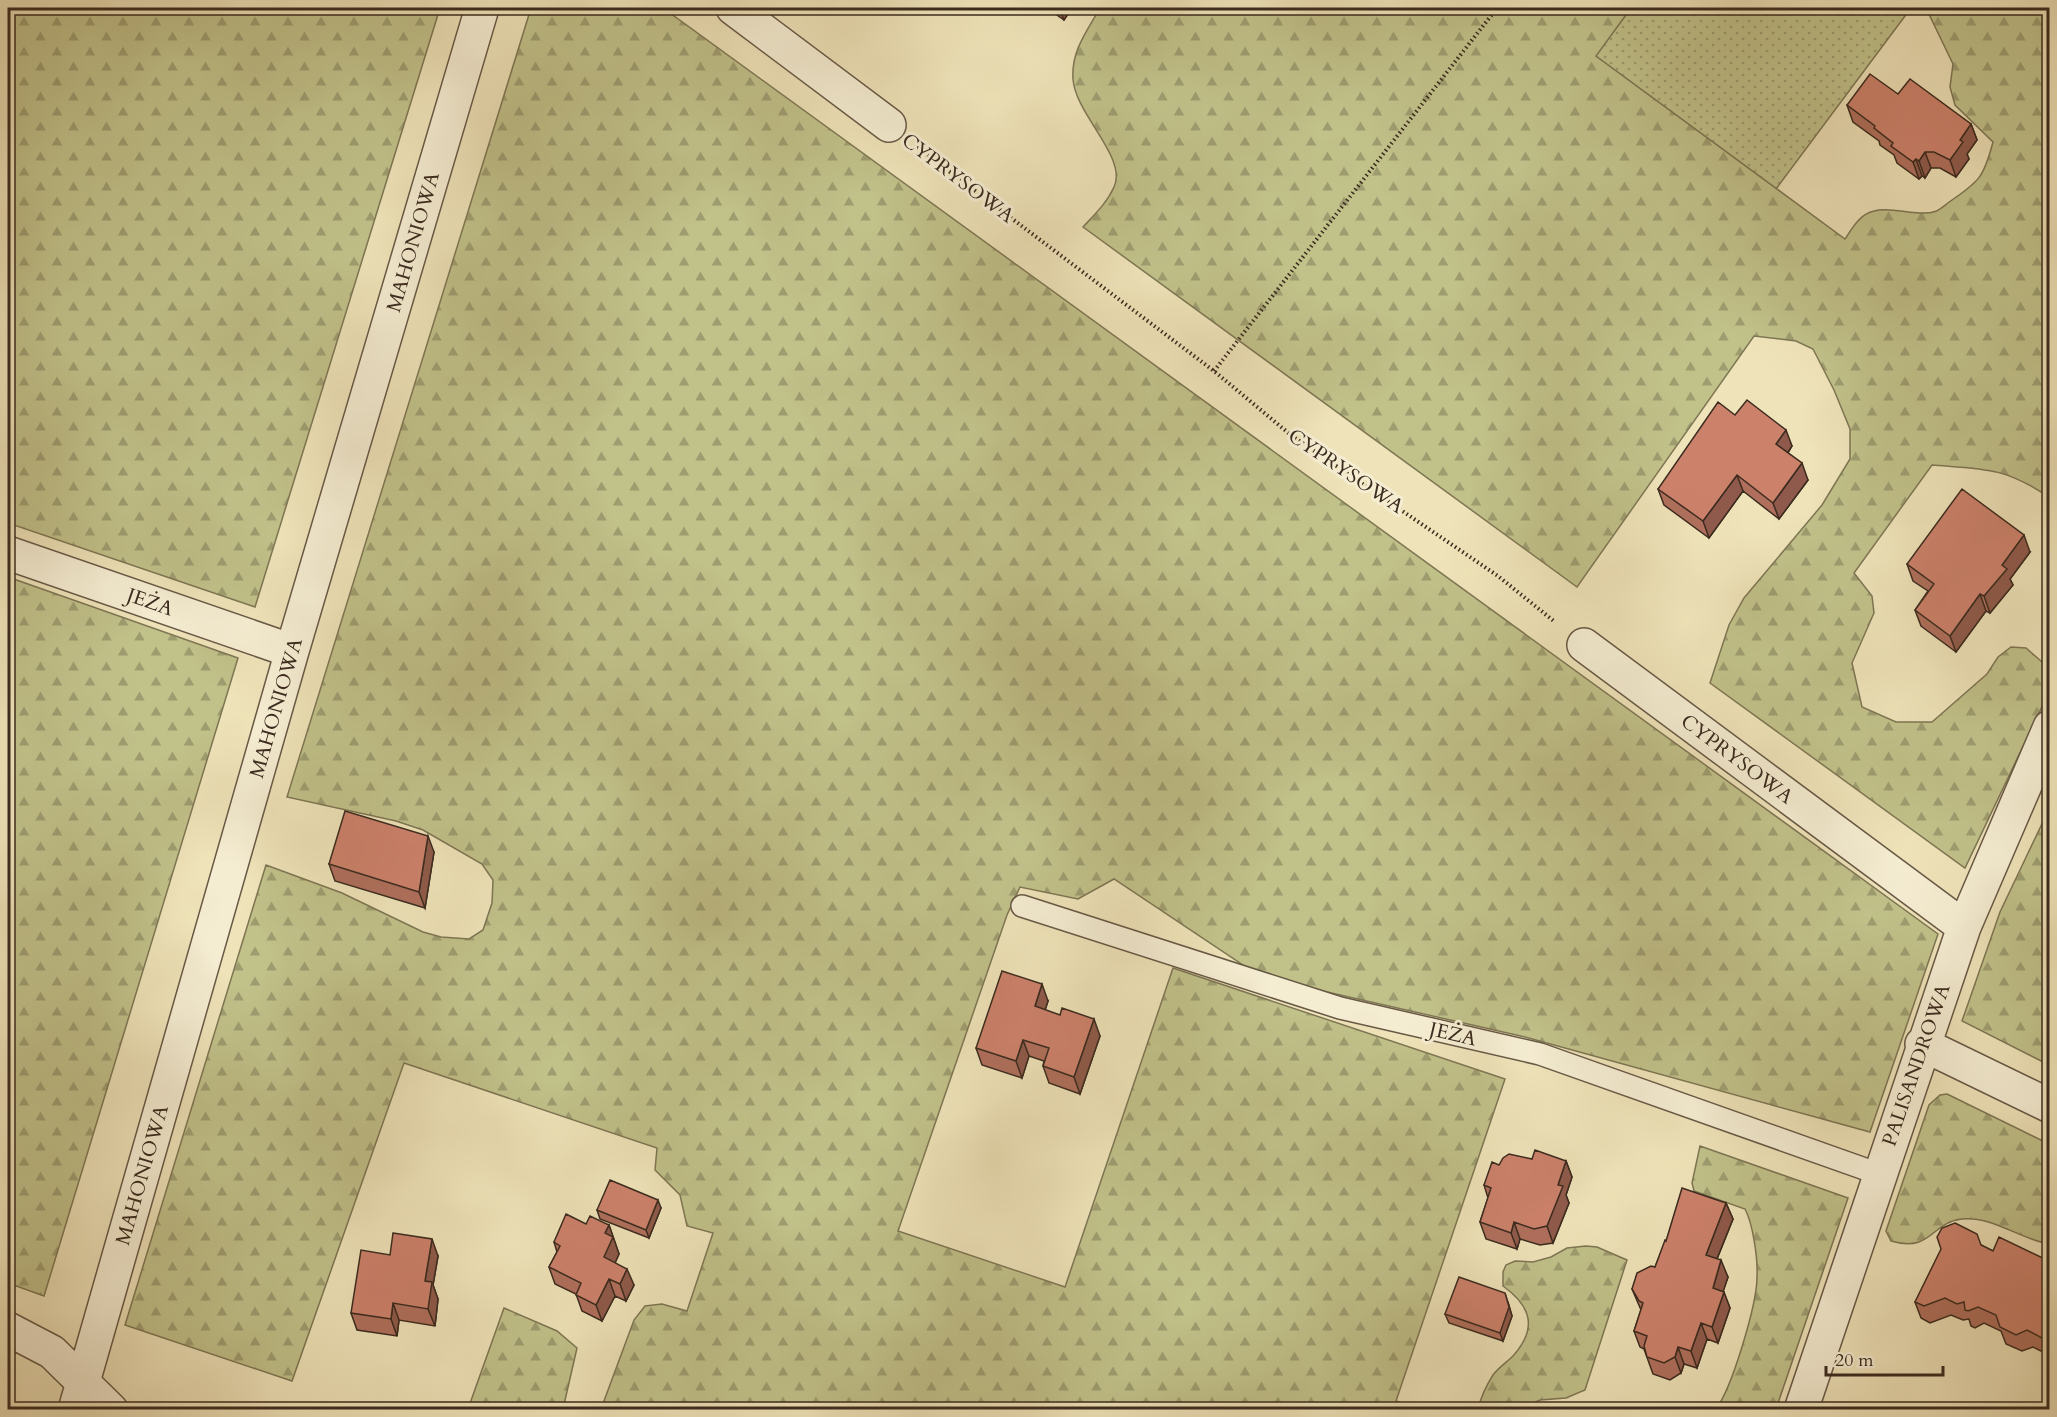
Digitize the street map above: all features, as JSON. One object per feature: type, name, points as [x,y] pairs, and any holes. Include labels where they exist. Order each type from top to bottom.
[{"type":"street","name":"MAHONIOWA","points":[[79,1395],[292,651],[482,8]]},
{"type":"street","name":"CYPRYSOWA","points":[[733,8],[889,125]]},
{"type":"street","name":"JEŻA","points":[[8,553],[292,651]]},
{"type":"street","name":"CYPRYSOWA","points":[[1584,645],[1964,927]]},
{"type":"street","name":"PALISANDROWA","points":[[1801,1410],[1922,1044],[1964,927],[2049,728]]},
{"type":"street","points":[[1922,1044],[2049,1106]]},
{"type":"street","points":[[8,1329],[52,1352],[79,1395],[111,1410]]},
{"type":"lane","name":"JEŻA","points":[[1022,906],[1340,1008],[1540,1054],[1879,1174]]},
{"type":"path","points":[[1214,371],[1497,8]]},
{"type":"path","name":"CYPRYSOWA","points":[[889,125],[1214,371],[1292,436],[1498,576],[1584,645]]},
{"type":"green space","points":[[8,8],[440,8],[255,607],[8,523]]},
{"type":"green space","points":[[531,8],[663,8],[1938,934],[1870,1132],[1525,1037],[1261,977],[1114,879],[1078,899],[1020,887],[1007,915],[898,1231],[1065,1287],[1173,968],[1505,1079],[1396,1401],[1422,1409],[601,1409],[634,1320],[645,1306],[662,1304],[687,1311],[713,1233],[687,1226],[680,1195],[655,1170],[657,1148],[404,1063],[292,1381],[125,1325],[266,865],[342,893],[423,932],[441,937],[469,939],[483,930],[492,903],[493,880],[482,864],[423,830],[396,821],[287,797]]},
{"type":"green space","points":[[1100,8],[1631,8],[1596,56],[1845,239],[1861,218],[1874,211],[1931,213],[1938,210],[1975,182],[1987,163],[1993,142],[1955,105],[1950,87],[1953,64],[1926,8],[2049,8],[2049,497],[2019,480],[1993,471],[1932,465],[1854,573],[1872,596],[1874,613],[1852,663],[1862,707],[1896,722],[1932,722],[1987,674],[1998,657],[2011,647],[2026,648],[2049,668],[2049,692],[1965,868],[1710,683],[1729,625],[1744,598],[1822,505],[1850,459],[1850,429],[1834,390],[1813,349],[1796,341],[1754,336],[1577,587],[1083,227],[1108,198],[1114,187],[1116,175],[1108,149],[1082,107],[1073,79],[1077,50]]},
{"type":"green space","points":[[1631,8],[1911,8],[1776,189],[1595,56]]},
{"type":"green space","points":[[8,577],[238,658],[44,1296],[8,1283]]},
{"type":"green space","points":[[2049,809],[2049,1065],[1962,1021],[2000,912]]},
{"type":"green space","points":[[1947,1094],[2049,1144],[2049,1244],[2027,1238],[1995,1224],[1973,1219],[1952,1221],[1915,1243],[1905,1244],[1891,1241],[1886,1231],[1929,1105],[1940,1095]]},
{"type":"green space","points":[[1700,1146],[1848,1198],[1776,1409],[1716,1409],[1736,1365],[1748,1325],[1756,1290],[1757,1261],[1753,1232],[1745,1209],[1694,1191],[1692,1183]]},
{"type":"green space","points":[[1597,1247],[1627,1260],[1585,1390],[1566,1398],[1540,1400],[1529,1405],[1529,1409],[1478,1409],[1490,1379],[1521,1346],[1528,1327],[1528,1318],[1520,1301],[1503,1286],[1503,1272],[1506,1265],[1515,1261],[1533,1262],[1551,1257],[1567,1248]]},
{"type":"green space","points":[[504,1308],[557,1331],[577,1348],[563,1409],[468,1409]]},
{"type":"building","points":[[1870,74],[1898,94],[1910,79],[1971,124],[1960,140],[1963,142],[1950,160],[1934,152],[1925,152],[1919,161],[1916,159],[1913,162],[1891,146],[1893,143],[1874,128],[1875,126],[1847,105]]},
{"type":"building","points":[[1747,400],[1786,430],[1776,444],[1802,463],[1773,503],[1737,475],[1703,521],[1658,489],[1718,402],[1735,415]]},
{"type":"building","points":[[1962,489],[2024,535],[2002,565],[2007,569],[1984,596],[1980,594],[1950,636],[1915,610],[1934,584],[1907,564]]},
{"type":"building","points":[[345,811],[428,836],[419,892],[329,864]]},
{"type":"building","points":[[1002,971],[1042,984],[1035,1006],[1060,1015],[1062,1008],[1094,1019],[1074,1077],[1043,1066],[1049,1048],[1023,1040],[1016,1061],[976,1048]]},
{"type":"building","points":[[1535,1150],[1566,1161],[1558,1185],[1563,1186],[1547,1226],[1534,1229],[1514,1222],[1511,1233],[1480,1222],[1491,1188],[1484,1185],[1492,1162],[1499,1165],[1509,1154],[1532,1159]]},
{"type":"building","points":[[610,1180],[658,1200],[646,1230],[597,1210]]},
{"type":"building","points":[[1682,1188],[1726,1203],[1706,1255],[1721,1260],[1713,1288],[1724,1292],[1712,1327],[1701,1323],[1691,1351],[1678,1347],[1675,1357],[1664,1363],[1647,1357],[1644,1346],[1647,1336],[1634,1331],[1643,1303],[1639,1301],[1632,1289],[1637,1273],[1651,1266],[1655,1267],[1666,1241]]},
{"type":"building","points":[[566,1214],[586,1224],[590,1216],[609,1225],[605,1233],[613,1237],[604,1257],[627,1269],[620,1284],[609,1279],[596,1305],[576,1295],[581,1283],[549,1267],[560,1246],[554,1242]]},
{"type":"building","points":[[1955,1223],[1977,1234],[1981,1245],[1993,1251],[1999,1237],[2049,1261],[2049,1351],[2044,1339],[2027,1330],[2016,1335],[2000,1327],[1996,1315],[1978,1307],[1968,1311],[1965,1310],[1964,1302],[1957,1304],[1945,1298],[1924,1306],[1915,1302],[1941,1249],[1937,1237],[1942,1228]]},
{"type":"building","points":[[393,1233],[432,1239],[425,1281],[432,1282],[428,1309],[393,1303],[391,1319],[351,1313],[361,1250],[390,1255]]},
{"type":"building","points":[[1459,1277],[1505,1293],[1509,1307],[1500,1333],[1445,1314]]}]
